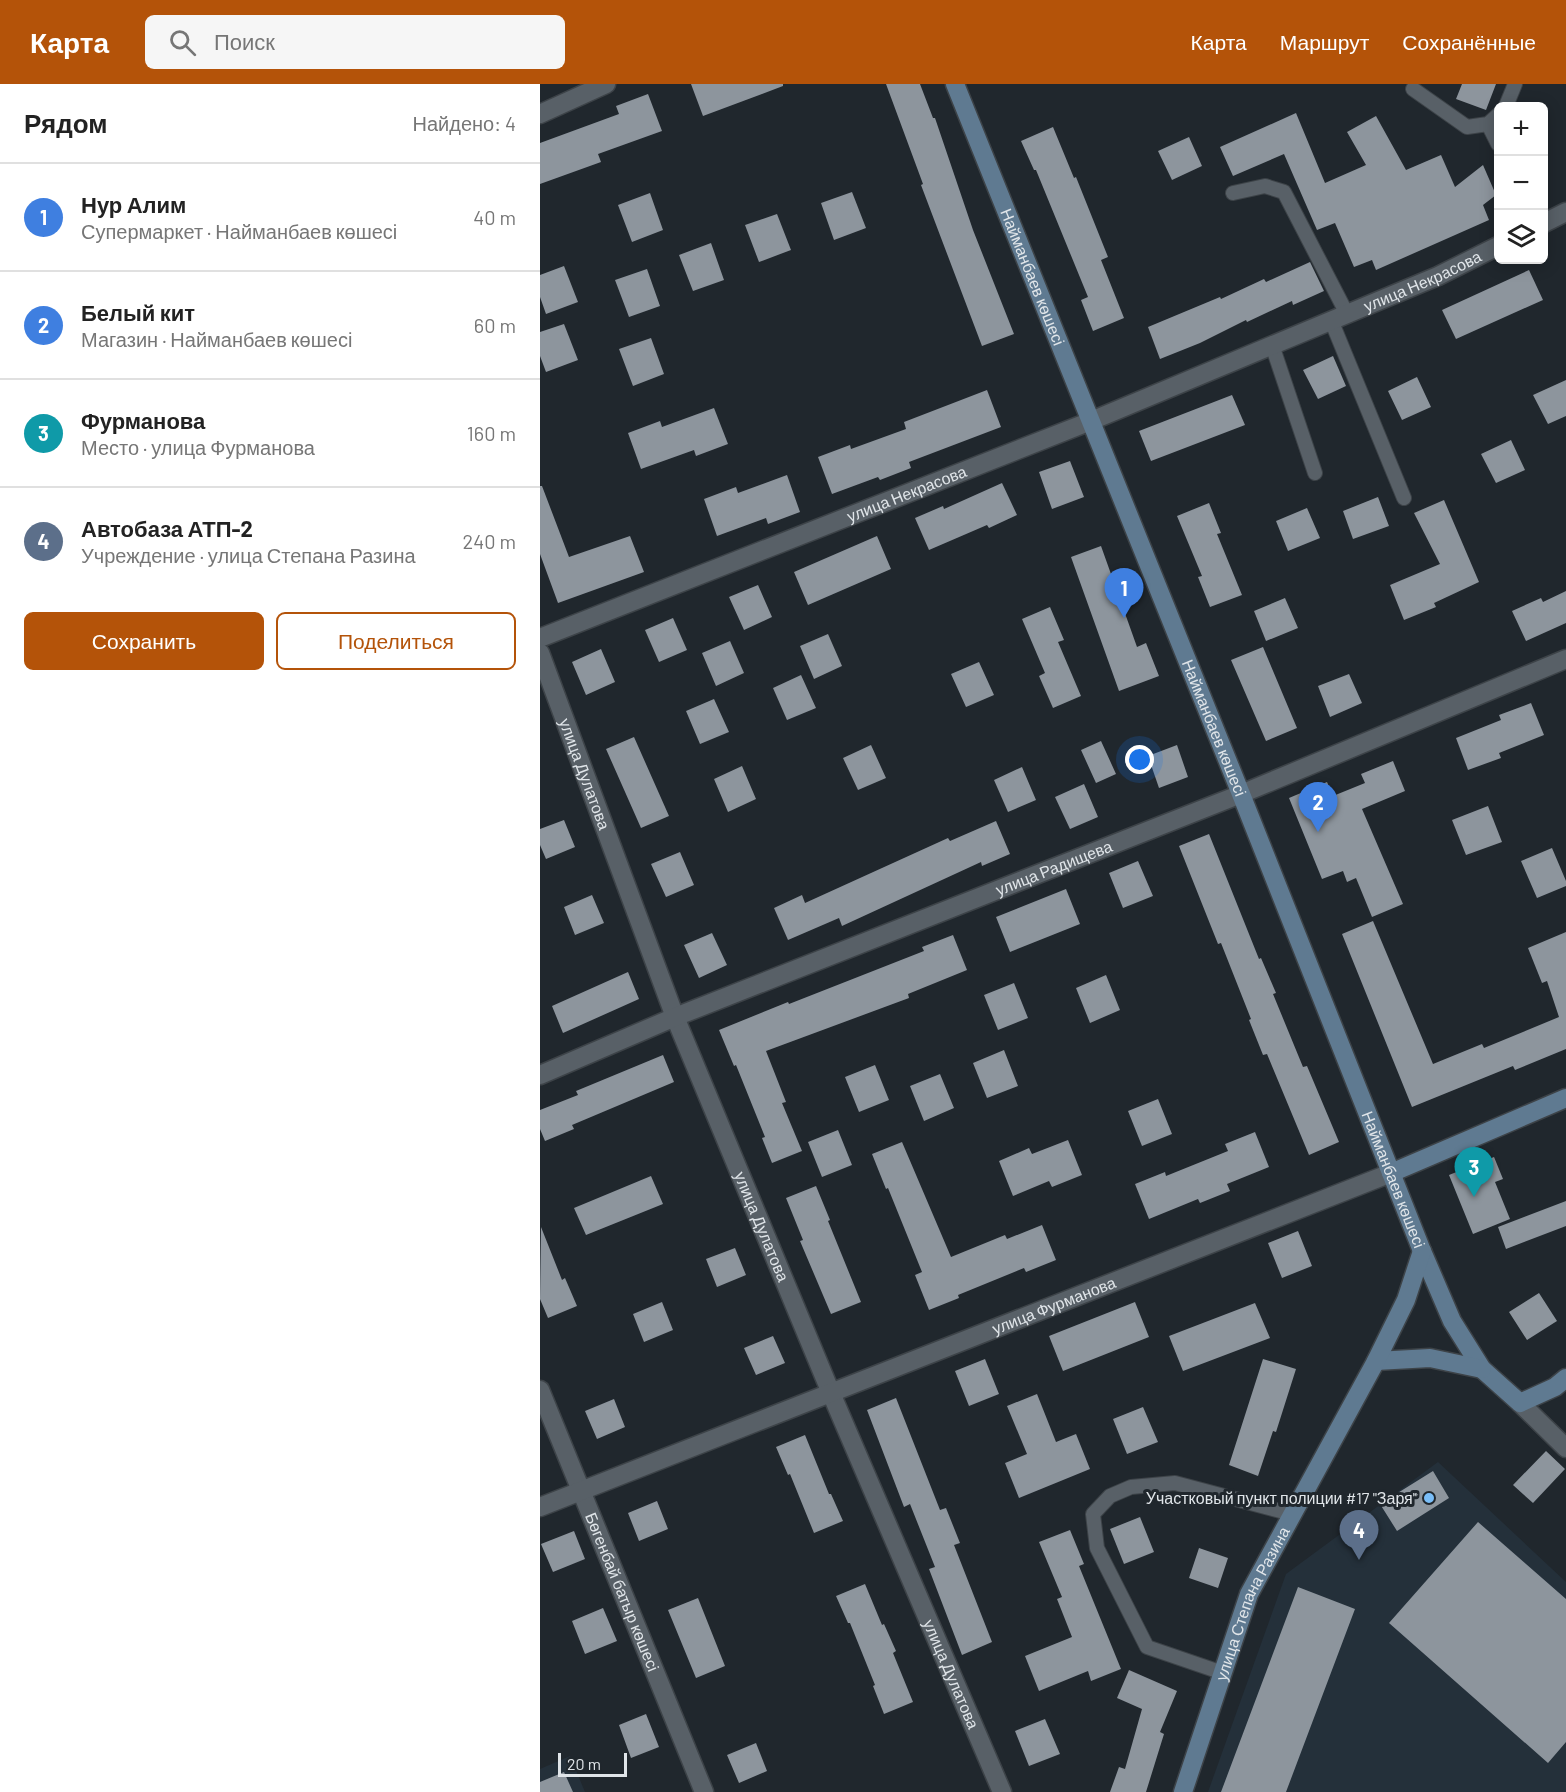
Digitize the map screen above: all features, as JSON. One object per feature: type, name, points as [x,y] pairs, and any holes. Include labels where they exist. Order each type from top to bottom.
[{"type":"main road","name":"Найманбаев көшесі","points":[[956,84],[1422,1251],[1452,1321],[1482,1369]]},
{"type":"main road","name":"улица Фурманова","points":[[1391,1173],[1566,1098]]},
{"type":"main road","name":"улица Степана Разина","points":[[1183,1792],[1250,1594],[1376,1361],[1406,1300],[1422,1251]]},
{"type":"main road","points":[[1376,1361],[1430,1358],[1482,1369],[1520,1403],[1555,1387],[1566,1378]]},
{"type":"street","points":[[540,114],[606,84]]},
{"type":"street","points":[[1548,221],[1566,212]]},
{"type":"street","name":"улица Некрасова","points":[[540,638],[1091,420],[1438,276],[1494,248]]},
{"type":"street","name":"улица Дулатова","points":[[540,653],[675,1017],[831,1393],[1002,1792]]},
{"type":"street","name":"улица Радищева","points":[[540,1075],[675,1017],[1241,794],[1566,659]]},
{"type":"street","name":"улица Фурманова","points":[[540,1507],[1391,1173]]},
{"type":"street","name":"Бөгенбай батыр көшесі","points":[[540,1390],[704,1792]]},
{"type":"street","points":[[1520,1403],[1566,1448]]},
{"type":"lane","points":[[1508,102],[1515,84]]},
{"type":"lane","points":[[1413,89],[1467,127],[1493,119]]},
{"type":"lane","name":"улица Некрасова","points":[[1233,193],[1265,186],[1284,192],[1339,317],[1404,498]]},
{"type":"lane","points":[[1272,345],[1314,474]]},
{"type":"lane","points":[[1223,1674],[1147,1647],[1097,1548],[1093,1514],[1110,1496],[1131,1487],[1174,1483],[1292,1514]]},
{"type":"shaded area","points":[[1438,1462],[1566,1582],[1566,1792],[1208,1792],[1286,1574]]},
{"type":"shaded area","points":[[570,1756],[585,1792],[540,1792],[540,1769]]},
{"type":"building","points":[[691,84],[783,84],[783,86],[703,116]]},
{"type":"building","points":[[886,84],[920,84],[933,118],[935,118],[973,230],[1014,334],[982,346],[921,185],[923,184]]},
{"type":"building","points":[[1462,84],[1496,84],[1486,110],[1456,99]]},
{"type":"building","points":[[648,94],[662,131],[598,154],[601,162],[540,184],[540,143],[619,114],[616,106]]},
{"type":"building","points":[[1296,113],[1325,183],[1366,165],[1347,132],[1376,116],[1406,170],[1441,155],[1455,187],[1483,165],[1494,190],[1494,197],[1483,205],[1489,220],[1376,270],[1372,260],[1354,267],[1335,223],[1317,230],[1284,154],[1233,176],[1220,147]]},
{"type":"building","points":[[1053,127],[1108,257],[1101,260],[1124,318],[1093,331],[1081,300],[1088,297],[1036,170],[1021,141]]},
{"type":"building","points":[[1189,137],[1202,166],[1172,180],[1158,151]]},
{"type":"building","points":[[852,192],[866,228],[834,240],[821,203]]},
{"type":"building","points":[[650,193],[663,230],[632,242],[618,205]]},
{"type":"building","points":[[777,214],[791,250],[759,262],[745,225]]},
{"type":"building","points":[[711,243],[724,280],[693,291],[679,255]]},
{"type":"building","points":[[1310,262],[1324,291],[1293,305],[1292,301],[1247,322],[1246,320],[1200,343],[1160,359],[1148,327],[1220,297],[1221,299],[1264,279],[1266,282]]},
{"type":"building","points":[[564,266],[578,302],[546,314],[540,297],[540,275]]},
{"type":"building","points":[[647,269],[660,306],[629,317],[615,280]]},
{"type":"building","points":[[1529,270],[1543,300],[1456,339],[1442,310]]},
{"type":"building","points":[[564,324],[578,360],[546,372],[540,356],[540,332]]},
{"type":"building","points":[[651,338],[664,374],[633,386],[619,349]]},
{"type":"building","points":[[1333,356],[1346,386],[1318,399],[1303,370]]},
{"type":"building","points":[[1417,377],[1431,407],[1402,420],[1388,391]]},
{"type":"building","points":[[1566,380],[1566,416],[1548,424],[1533,395]]},
{"type":"building","points":[[987,390],[1001,427],[909,462],[911,468],[832,494],[818,457],[850,445],[851,449],[906,429],[904,422]]},
{"type":"building","points":[[1232,395],[1245,425],[1151,461],[1139,431]]},
{"type":"building","points":[[714,408],[728,444],[696,456],[694,450],[641,469],[628,433],[660,421],[662,427]]},
{"type":"building","points":[[1511,440],[1525,470],[1496,483],[1481,454]]},
{"type":"building","points":[[1070,461],[1084,497],[1052,509],[1039,472]]},
{"type":"building","points":[[787,475],[800,512],[768,524],[766,518],[717,536],[704,499],[736,487],[738,493]]},
{"type":"building","points":[[1002,483],[1017,515],[929,550],[915,518],[943,506],[944,509]]},
{"type":"building","points":[[540,486],[542,486],[569,557],[630,536],[644,572],[558,603],[540,554]]},
{"type":"building","points":[[1378,497],[1389,526],[1353,539],[1343,511]]},
{"type":"building","points":[[1444,500],[1479,582],[1434,603],[1436,607],[1404,620],[1390,585],[1440,564],[1414,513]]},
{"type":"building","points":[[1209,503],[1221,533],[1217,534],[1242,595],[1210,607],[1198,577],[1202,576],[1177,516]]},
{"type":"building","points":[[1307,508],[1320,538],[1288,551],[1276,521]]},
{"type":"building","points":[[877,536],[891,569],[808,605],[794,572]]},
{"type":"building","points":[[1101,546],[1137,647],[1146,643],[1159,676],[1119,691],[1071,557]]},
{"type":"building","points":[[758,585],[772,617],[744,630],[729,597]]},
{"type":"building","points":[[1566,591],[1566,623],[1526,641],[1512,611],[1541,598],[1543,602]]},
{"type":"building","points":[[1285,598],[1298,628],[1266,641],[1254,611]]},
{"type":"building","points":[[1050,607],[1064,640],[1058,642],[1081,696],[1053,708],[1039,676],[1045,673],[1022,619]]},
{"type":"building","points":[[673,618],[687,650],[659,662],[645,630]]},
{"type":"building","points":[[828,634],[842,666],[814,679],[800,646]]},
{"type":"building","points":[[730,641],[744,673],[716,686],[702,653]]},
{"type":"building","points":[[1263,647],[1297,728],[1266,741],[1231,660]]},
{"type":"building","points":[[601,649],[615,682],[586,695],[572,662]]},
{"type":"building","points":[[979,662],[994,695],[966,707],[951,674]]},
{"type":"building","points":[[1349,674],[1362,703],[1330,717],[1318,686]]},
{"type":"building","points":[[801,675],[816,708],[787,720],[773,688]]},
{"type":"building","points":[[714,699],[729,732],[700,744],[686,711]]},
{"type":"building","points":[[1531,703],[1544,735],[1499,753],[1501,758],[1468,770],[1456,738],[1501,720],[1499,715]]},
{"type":"building","points":[[634,737],[669,816],[641,828],[606,749]]},
{"type":"building","points":[[1101,741],[1116,774],[1096,783],[1081,750]]},
{"type":"building","points":[[871,745],[886,778],[858,790],[843,758]]},
{"type":"building","points":[[1177,745],[1188,777],[1159,788],[1148,756]]},
{"type":"building","points":[[1393,761],[1405,791],[1362,809],[1403,904],[1372,917],[1356,878],[1347,882],[1343,871],[1322,879],[1289,798],[1327,782],[1333,796],[1365,783],[1361,774]]},
{"type":"building","points":[[742,766],[756,799],[728,812],[714,779]]},
{"type":"building","points":[[1022,767],[1036,800],[1008,812],[994,780]]},
{"type":"building","points":[[1084,784],[1098,817],[1070,829],[1055,797]]},
{"type":"building","points":[[1488,806],[1502,842],[1466,855],[1452,820]]},
{"type":"building","points":[[564,820],[575,847],[546,859],[540,845],[540,829]]},
{"type":"building","points":[[996,821],[1010,854],[982,866],[981,862],[842,926],[839,918],[788,940],[774,908],[802,895],[805,903],[948,838],[950,841]]},
{"type":"building","points":[[1209,834],[1259,959],[1261,958],[1276,993],[1273,994],[1303,1067],[1307,1066],[1339,1142],[1309,1155],[1267,1054],[1263,1055],[1221,943],[1218,944],[1179,846]]},
{"type":"building","points":[[1552,848],[1566,886],[1537,898],[1521,861]]},
{"type":"building","points":[[680,852],[694,885],[666,897],[651,864]]},
{"type":"building","points":[[1138,861],[1153,896],[1123,908],[1109,873]]},
{"type":"building","points":[[1066,889],[1080,924],[1010,952],[996,917]]},
{"type":"building","points":[[592,895],[604,923],[575,935],[564,907]]},
{"type":"building","points":[[1373,921],[1433,1064],[1482,1044],[1484,1048],[1559,1017],[1547,981],[1542,983],[1528,948],[1566,932],[1566,1049],[1515,1070],[1513,1066],[1412,1107],[1342,934]]},
{"type":"building","points":[[712,933],[727,965],[699,978],[684,945]]},
{"type":"building","points":[[953,935],[967,970],[908,994],[909,998],[766,1051],[786,1102],[782,1103],[802,1151],[772,1163],[762,1138],[765,1137],[719,1030],[924,951],[922,947]]},
{"type":"building","points":[[628,972],[639,999],[563,1033],[552,1006]]},
{"type":"building","points":[[1106,975],[1120,1010],[1090,1023],[1076,988]]},
{"type":"building","points":[[1014,983],[1028,1018],[998,1030],[984,995]]},
{"type":"building","points":[[1004,1050],[1018,1086],[987,1098],[973,1063]]},
{"type":"building","points":[[663,1055],[674,1082],[572,1125],[574,1129],[545,1141],[540,1129],[540,1110],[578,1095],[576,1091]]},
{"type":"building","points":[[875,1065],[889,1100],[859,1112],[845,1077]]},
{"type":"building","points":[[940,1074],[954,1108],[924,1121],[910,1086]]},
{"type":"building","points":[[1158,1099],[1172,1134],[1142,1146],[1128,1111]]},
{"type":"building","points":[[838,1130],[852,1165],[822,1177],[808,1142]]},
{"type":"building","points":[[1255,1132],[1269,1167],[1227,1184],[1230,1191],[1200,1203],[1198,1199],[1149,1219],[1135,1184],[1165,1172],[1166,1176],[1228,1151],[1225,1144]]},
{"type":"building","points":[[1068,1140],[1082,1175],[1052,1187],[1049,1181],[1013,1196],[999,1161],[1029,1148],[1032,1154]]},
{"type":"building","points":[[902,1142],[951,1257],[1005,1235],[1007,1239],[1042,1225],[1056,1260],[1026,1272],[1024,1268],[958,1295],[959,1298],[929,1310],[915,1275],[922,1272],[872,1154]]},
{"type":"building","points":[[1494,1157],[1503,1179],[1495,1182],[1510,1219],[1473,1234],[1449,1175]]},
{"type":"building","points":[[651,1176],[663,1204],[586,1235],[574,1208]]},
{"type":"building","points":[[816,1186],[861,1302],[831,1314],[800,1241],[803,1240],[786,1198]]},
{"type":"building","points":[[1566,1201],[1566,1226],[1506,1249],[1498,1227]]},
{"type":"building","points":[[541,1227],[562,1280],[565,1278],[577,1306],[548,1318],[540,1299]]},
{"type":"building","points":[[1298,1231],[1312,1266],[1282,1278],[1268,1243]]},
{"type":"building","points":[[735,1248],[746,1275],[717,1287],[706,1259]]},
{"type":"building","points":[[1539,1293],[1557,1321],[1527,1340],[1509,1312]]},
{"type":"building","points":[[662,1302],[673,1330],[644,1342],[633,1314]]},
{"type":"building","points":[[1135,1302],[1149,1337],[1063,1371],[1049,1336]]},
{"type":"building","points":[[1255,1303],[1270,1338],[1183,1371],[1169,1336]]},
{"type":"building","points":[[773,1336],[785,1363],[756,1375],[744,1348]]},
{"type":"building","points":[[985,1359],[999,1394],[969,1406],[955,1371]]},
{"type":"building","points":[[1263,1359],[1296,1369],[1276,1432],[1273,1431],[1258,1476],[1229,1465]]},
{"type":"building","points":[[1037,1394],[1056,1442],[1076,1434],[1090,1469],[1019,1498],[1005,1463],[1027,1454],[1007,1406]]},
{"type":"building","points":[[896,1398],[940,1510],[946,1508],[960,1543],[954,1545],[992,1642],[962,1655],[929,1569],[935,1567],[910,1504],[904,1507],[867,1410]]},
{"type":"building","points":[[614,1399],[625,1427],[597,1439],[585,1411]]},
{"type":"building","points":[[1143,1407],[1158,1442],[1127,1454],[1113,1419]]},
{"type":"building","points":[[805,1435],[829,1494],[843,1521],[814,1533],[790,1474],[788,1475],[776,1447]]},
{"type":"building","points":[[1546,1451],[1565,1469],[1533,1503],[1513,1485]]},
{"type":"building","points":[[1433,1471],[1449,1498],[1397,1531],[1380,1504]]},
{"type":"building","points":[[657,1501],[668,1529],[639,1541],[628,1513]]},
{"type":"building","points":[[1140,1517],[1154,1552],[1124,1564],[1110,1529]]},
{"type":"building","points":[[1478,1522],[1566,1599],[1566,1742],[1548,1763],[1389,1623]]},
{"type":"building","points":[[1070,1530],[1084,1564],[1079,1566],[1121,1669],[1091,1681],[1088,1671],[1039,1691],[1025,1656],[1072,1637],[1057,1599],[1062,1597],[1039,1542]]},
{"type":"building","points":[[574,1531],[585,1559],[553,1572],[541,1544]]},
{"type":"building","points":[[1199,1548],[1228,1558],[1218,1588],[1189,1578]]},
{"type":"building","points":[[865,1584],[896,1651],[893,1653],[913,1702],[884,1714],[850,1623],[836,1596]]},
{"type":"building","points":[[1298,1587],[1355,1609],[1286,1792],[1221,1792]]},
{"type":"building","points":[[698,1598],[725,1666],[696,1678],[668,1610]]},
{"type":"building","points":[[603,1608],[617,1641],[585,1654],[572,1621]]},
{"type":"building","points":[[1129,1670],[1177,1691],[1160,1732],[1164,1734],[1146,1792],[1110,1792],[1119,1767],[1125,1769],[1142,1709],[1117,1698]]},
{"type":"building","points":[[646,1714],[659,1747],[631,1758],[619,1725]]},
{"type":"building","points":[[1045,1719],[1060,1754],[1029,1766],[1015,1731]]},
{"type":"building","points":[[756,1743],[767,1771],[739,1783],[727,1755]]},
{"type":"building","points":[[564,1772],[573,1792],[540,1792],[540,1782]]},
{"type":"place","name":"Нур Алим","points":[[1124,618]]},
{"type":"place","name":"Белый кит","points":[[1318,832]]},
{"type":"place","name":"Фурманова","points":[[1474,1197]]},
{"type":"place","name":"Участковый пункт полиции #17 \"Заря\"","points":[[1429,1498]]},
{"type":"place","name":"Автобаза АТП-2","points":[[1359,1560]]}]
